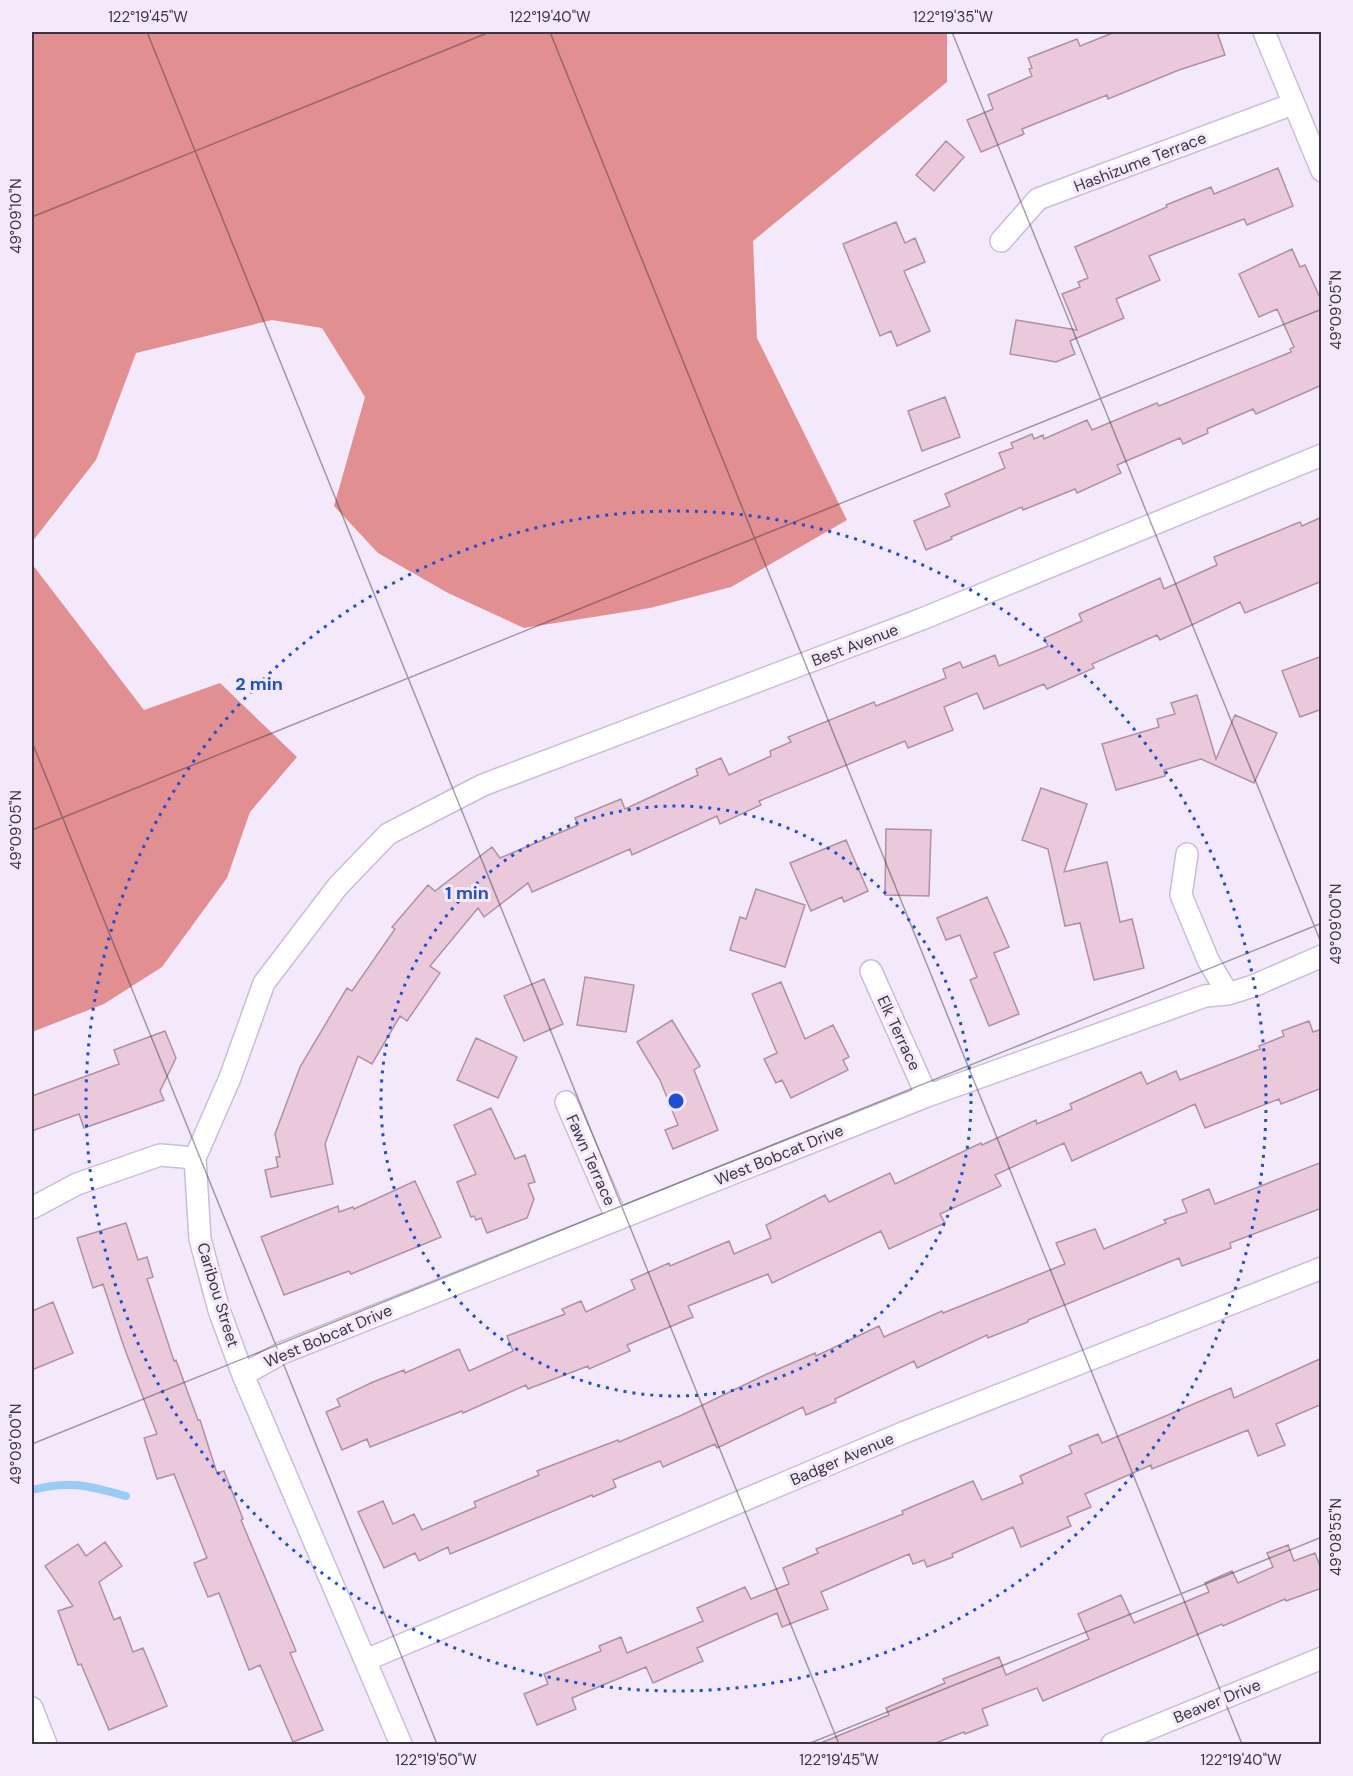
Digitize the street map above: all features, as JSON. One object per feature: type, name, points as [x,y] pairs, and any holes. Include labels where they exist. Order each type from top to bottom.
[{"type":"street","points":[[1264,32],[1322,171]]},
{"type":"street","name":"Hashizume Terrace","points":[[1001,241],[1038,200],[1293,104]]},
{"type":"street","name":"Best Avenue","points":[[388,834],[483,785],[922,619],[1322,455]]},
{"type":"street","name":"Caribou Street","points":[[388,834],[338,886],[264,983],[231,1078],[195,1158],[200,1239],[219,1310],[243,1375],[401,1744]]},
{"type":"street","points":[[1187,854],[1181,895],[1208,960],[1228,994]]},
{"type":"street","name":"West Bobcat Drive","points":[[243,1375],[282,1353],[927,1096],[1205,996],[1228,994],[1253,986],[1322,956]]},
{"type":"street","name":"Elk Terrace","points":[[871,971],[916,1067],[927,1096]]},
{"type":"street","name":"Fawn Terrace","points":[[566,1102],[617,1219]]},
{"type":"street","points":[[32,1208],[77,1184],[160,1155],[195,1158]]},
{"type":"street","name":"Badger Avenue","points":[[366,1660],[905,1432],[1322,1268]]},
{"type":"street","name":"Beaver Drive","points":[[1112,1744],[1322,1658]]},
{"type":"street","points":[[32,1708],[46,1744]]},
{"type":"shaded area","points":[[32,32],[947,32],[947,82],[753,241],[757,338],[847,520],[731,587],[650,608],[524,628],[448,593],[378,553],[334,506],[365,397],[322,328],[272,320],[136,353],[96,460],[32,542]]},
{"type":"shaded area","points":[[32,564],[144,710],[220,683],[297,757],[250,812],[227,878],[162,967],[104,1004],[32,1032]]},
{"type":"building","points":[[1115,32],[1217,32],[1225,55],[1179,70],[1108,99],[1107,95],[1022,129],[1024,134],[981,152],[967,120],[993,109],[988,95],[1032,76],[1028,58],[1077,39],[1080,46]]},
{"type":"building","points":[[946,141],[964,157],[934,191],[916,175]]},
{"type":"building","points":[[1278,168],[1293,206],[1247,225],[1244,219],[1149,256],[1160,280],[1116,299],[1124,318],[1070,341],[1075,354],[1056,362],[1010,354],[1016,320],[1077,330],[1062,294],[1080,287],[1078,282],[1088,278],[1075,247],[1211,187],[1214,194]]},
{"type":"building","points":[[896,222],[905,243],[915,238],[925,262],[904,271],[930,331],[897,346],[891,331],[880,336],[843,244]]},
{"type":"building","points":[[1292,249],[1300,267],[1305,265],[1322,302],[1322,385],[1256,414],[1253,409],[1207,429],[1208,433],[1183,444],[1180,438],[1117,465],[1121,473],[1077,493],[1075,489],[1023,510],[1022,507],[926,550],[914,521],[950,506],[945,494],[1005,468],[999,453],[1013,448],[1011,443],[1032,434],[1034,439],[1043,435],[1044,439],[1087,420],[1092,430],[1157,403],[1159,406],[1291,352],[1290,349],[1294,347],[1277,309],[1259,317],[1239,274]]},
{"type":"building","points":[[945,397],[960,437],[922,451],[908,411]]},
{"type":"building","points":[[1322,517],[1322,581],[1245,613],[1240,602],[1160,640],[1157,635],[1092,664],[1094,668],[1047,689],[1044,684],[984,709],[977,693],[944,707],[953,730],[908,748],[905,741],[759,801],[761,805],[720,824],[717,816],[632,855],[630,849],[532,892],[528,883],[484,917],[478,908],[430,966],[440,973],[407,1021],[400,1016],[372,1064],[358,1056],[325,1144],[333,1184],[271,1197],[265,1170],[278,1167],[276,1157],[280,1157],[275,1134],[300,1067],[347,988],[352,991],[395,929],[392,927],[428,885],[435,891],[492,847],[500,858],[578,825],[575,818],[621,799],[625,809],[698,775],[696,769],[721,758],[729,775],[771,756],[770,751],[791,742],[788,737],[874,702],[876,706],[946,678],[943,669],[960,662],[963,668],[995,655],[999,666],[1048,646],[1044,638],[1082,621],[1079,614],[1160,578],[1164,589],[1217,565],[1214,557],[1300,522],[1302,526]]},
{"type":"building","points":[[1322,656],[1322,709],[1300,717],[1282,671]]},
{"type":"building","points":[[1197,695],[1216,759],[1235,715],[1277,733],[1254,783],[1201,759],[1164,770],[1165,776],[1116,790],[1102,744],[1159,727],[1157,719],[1175,714],[1171,703]]},
{"type":"building","points":[[1041,788],[1087,804],[1064,872],[1107,862],[1120,922],[1132,919],[1144,968],[1094,980],[1080,923],[1065,926],[1048,849],[1022,840]]},
{"type":"building","points":[[886,829],[931,830],[929,896],[885,895]]},
{"type":"building","points":[[846,840],[868,891],[844,902],[842,897],[811,911],[790,863]]},
{"type":"building","points":[[756,889],[805,905],[785,967],[730,950],[740,917],[746,919]]},
{"type":"building","points":[[987,897],[1009,947],[994,953],[1019,1014],[989,1026],[970,980],[977,977],[960,935],[946,940],[937,918]]},
{"type":"building","points":[[585,977],[634,985],[626,1032],[577,1025]]},
{"type":"building","points":[[544,979],[563,1024],[524,1041],[504,996]]},
{"type":"building","points":[[781,982],[805,1039],[833,1025],[849,1057],[843,1060],[848,1070],[791,1098],[782,1080],[776,1083],[764,1059],[777,1053],[752,994]]},
{"type":"building","points":[[672,1020],[700,1066],[694,1070],[718,1130],[673,1149],[665,1130],[678,1125],[660,1080],[637,1042]]},
{"type":"building","points":[[1309,1021],[1313,1032],[1322,1029],[1322,1088],[1281,1104],[1279,1099],[1205,1128],[1195,1104],[1072,1161],[1064,1143],[995,1175],[1001,1186],[940,1214],[945,1223],[889,1249],[881,1231],[772,1283],[768,1274],[688,1306],[693,1317],[627,1345],[630,1351],[589,1369],[588,1366],[528,1389],[526,1385],[463,1413],[462,1411],[370,1447],[367,1439],[342,1450],[326,1412],[340,1406],[337,1399],[373,1382],[404,1370],[405,1373],[459,1349],[469,1371],[513,1351],[507,1336],[565,1314],[562,1309],[581,1301],[586,1312],[635,1289],[631,1280],[729,1241],[734,1254],[771,1238],[766,1225],[825,1195],[829,1202],[890,1173],[895,1184],[981,1143],[982,1145],[1036,1120],[1037,1124],[1072,1109],[1070,1104],[1141,1072],[1147,1084],[1176,1071],[1180,1080],[1260,1049],[1259,1046],[1284,1036],[1282,1031]]},
{"type":"building","points":[[165,1031],[176,1058],[160,1091],[164,1100],[84,1128],[79,1114],[32,1131],[32,1096],[119,1064],[114,1050]]},
{"type":"building","points":[[476,1038],[517,1057],[498,1098],[457,1080]]},
{"type":"building","points":[[491,1108],[515,1159],[525,1155],[535,1182],[528,1184],[534,1199],[527,1218],[487,1233],[481,1218],[476,1220],[474,1216],[471,1217],[457,1182],[476,1174],[454,1125]]},
{"type":"building","points":[[1322,1162],[1322,1208],[1230,1243],[1231,1248],[1182,1266],[1179,1258],[1028,1320],[1028,1322],[988,1338],[987,1335],[917,1368],[914,1361],[806,1415],[803,1407],[717,1448],[715,1444],[663,1467],[660,1461],[613,1480],[616,1487],[450,1554],[448,1547],[419,1561],[415,1553],[384,1568],[358,1512],[383,1501],[393,1524],[414,1514],[422,1530],[476,1507],[474,1502],[539,1475],[537,1471],[618,1440],[619,1442],[879,1326],[884,1337],[942,1311],[943,1313],[1065,1264],[1056,1243],[1095,1229],[1104,1249],[1166,1223],[1164,1220],[1187,1212],[1182,1200],[1209,1189],[1215,1204]]},
{"type":"building","points":[[415,1181],[441,1237],[351,1274],[349,1271],[284,1295],[261,1237],[338,1206],[339,1212],[353,1207],[354,1209]]},
{"type":"building","points":[[126,1223],[138,1260],[147,1257],[153,1277],[147,1279],[174,1361],[176,1360],[198,1420],[200,1420],[217,1473],[224,1471],[243,1519],[241,1520],[296,1651],[290,1653],[323,1730],[293,1742],[260,1665],[249,1670],[219,1593],[208,1597],[194,1563],[207,1558],[174,1474],[157,1479],[144,1438],[157,1434],[103,1284],[93,1288],[77,1238]]},
{"type":"building","points":[[53,1302],[73,1353],[32,1370],[32,1311]]},
{"type":"building","points":[[1322,1358],[1322,1404],[1276,1424],[1285,1445],[1258,1456],[1248,1430],[1152,1469],[1151,1465],[1085,1494],[1091,1507],[1067,1517],[1071,1526],[1021,1547],[1013,1527],[952,1554],[953,1557],[927,1567],[924,1560],[913,1564],[909,1554],[821,1592],[828,1609],[782,1627],[777,1613],[697,1648],[703,1661],[653,1683],[646,1667],[572,1698],[576,1709],[537,1725],[524,1694],[548,1684],[544,1674],[601,1651],[599,1646],[621,1637],[627,1653],[703,1621],[697,1608],[745,1587],[751,1599],[789,1584],[783,1568],[818,1553],[816,1549],[903,1514],[902,1511],[973,1481],[982,1500],[1023,1483],[1020,1476],[1072,1453],[1069,1446],[1098,1434],[1102,1443],[1231,1388],[1234,1398]]},
{"type":"building","points":[[105,1542],[122,1566],[99,1582],[114,1620],[120,1617],[133,1652],[143,1648],[167,1706],[109,1730],[81,1664],[78,1665],[58,1611],[73,1606],[45,1566],[78,1544],[86,1556]]},
{"type":"building","points":[[1288,1545],[1294,1561],[1315,1553],[1322,1571],[1322,1588],[1286,1601],[1285,1599],[1223,1626],[1222,1624],[1043,1701],[1037,1688],[982,1709],[988,1725],[933,1744],[818,1744],[889,1715],[886,1708],[945,1683],[943,1679],[999,1657],[1006,1675],[1089,1639],[1078,1614],[1121,1595],[1134,1623],[1209,1592],[1205,1583],[1232,1571],[1238,1583],[1273,1567],[1267,1553]]},
{"type":"waterway","points":[[32,1490],[69,1485],[101,1489],[126,1496]]}]
